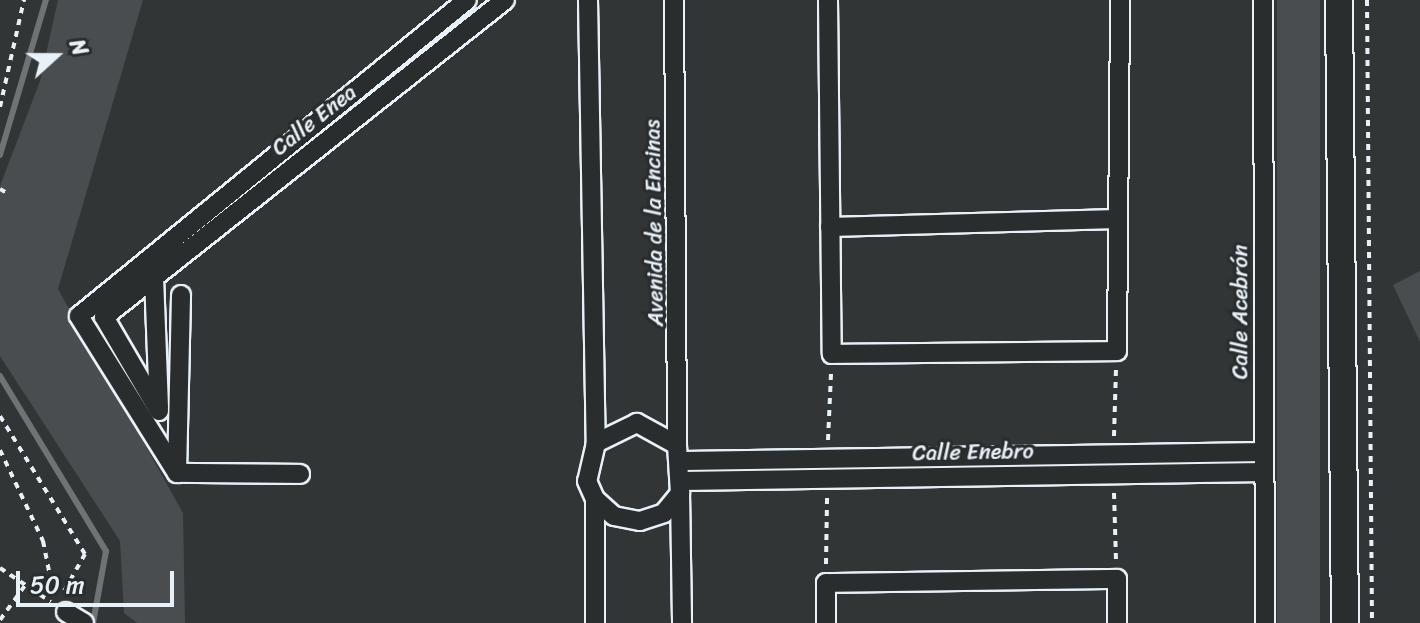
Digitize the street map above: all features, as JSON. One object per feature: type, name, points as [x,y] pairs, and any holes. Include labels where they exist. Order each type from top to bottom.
[{"type":"main road","points":[[1339,0],[1345,623]]},
{"type":"street","points":[[177,473],[79,316],[86,305],[467,0]]},
{"type":"street","name":"Calle Enea","points":[[154,277],[159,411],[104,317],[154,277],[505,0]]},
{"type":"street","points":[[588,0],[596,443],[588,461],[595,499],[595,623]]},
{"type":"street","name":"Avenida de la Encinas","points":[[674,0],[680,453]]},
{"type":"street","points":[[828,0],[832,354],[1117,351],[1120,0]]},
{"type":"street","name":"Calle Acebrón","points":[[1263,0],[1265,623]]},
{"type":"street","points":[[830,227],[1117,219]]},
{"type":"street","points":[[177,473],[181,295]]},
{"type":"street","points":[[596,443],[637,423],[680,453],[682,623]]},
{"type":"street","name":"Calle Enebro","points":[[681,487],[1114,464],[1264,452]]},
{"type":"street","name":"Calle Enebro","points":[[680,453],[1114,464],[1264,472]]},
{"type":"street","points":[[177,473],[300,474]]},
{"type":"street","points":[[595,499],[614,516],[640,521],[664,513],[681,487]]},
{"type":"street","points":[[826,623],[826,583],[1117,579],[1117,623]]},
{"type":"street","points":[[61,609],[84,623]]},
{"type":"path","points":[[0,107],[24,0]]},
{"type":"path","points":[[1367,0],[1372,623]]},
{"type":"path","points":[[0,189],[7,193]]},
{"type":"path","points":[[1117,351],[1114,464],[1117,579]]},
{"type":"path","points":[[0,416],[85,554],[61,609]]},
{"type":"path","points":[[0,450],[43,541],[61,609]]},
{"type":"path","points":[[0,568],[61,609]]},
{"type":"path","points":[[0,620],[26,584]]},
{"type":"shaded area","points":[[58,0],[143,0],[58,289],[183,513],[185,623],[137,623],[124,613],[120,541],[0,356],[0,186],[40,81]]},
{"type":"shaded area","points":[[1277,0],[1320,0],[1320,623],[1277,623]]},
{"type":"shaded area","points":[[1420,271],[1420,342],[1393,285]]},
{"type":"waterway","points":[[0,155],[46,0]]},
{"type":"waterway","points":[[0,376],[106,551],[93,623]]}]
